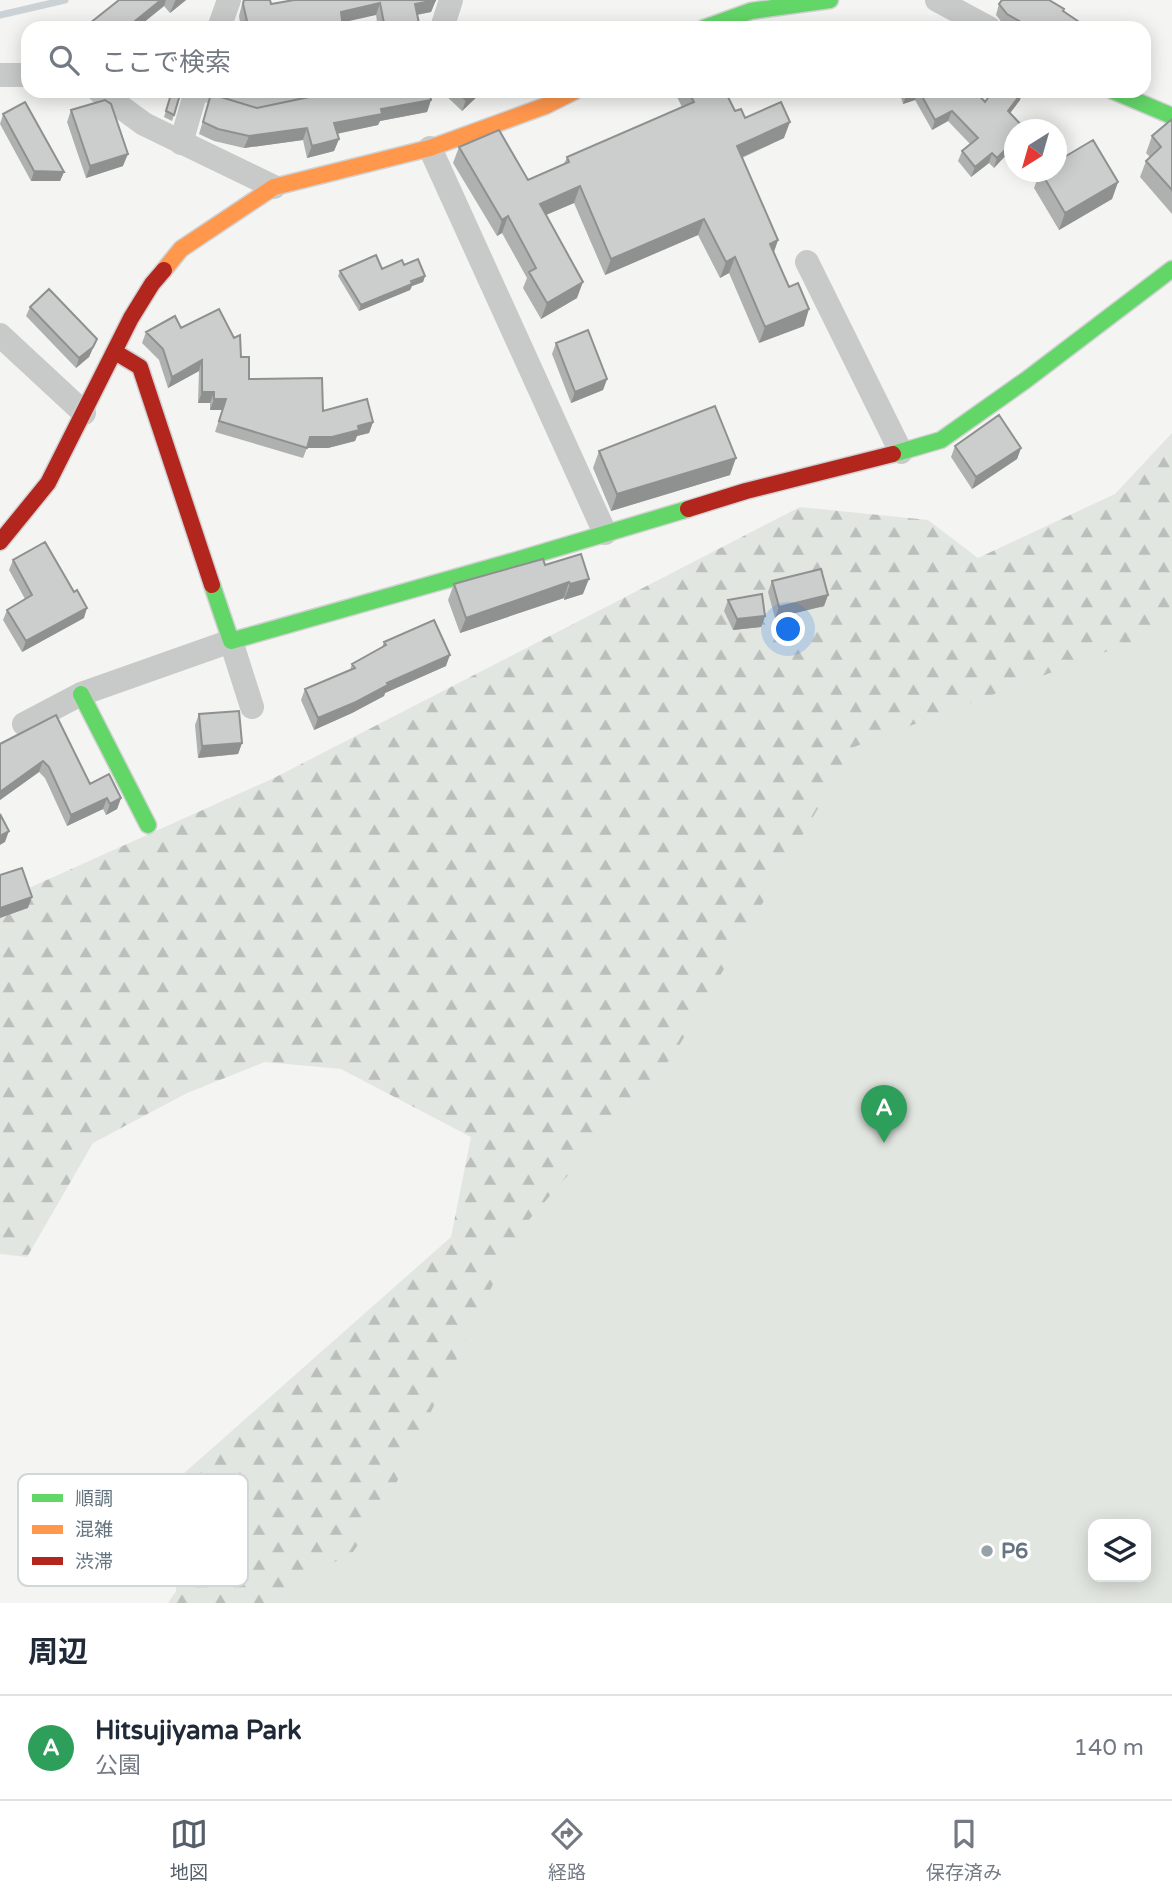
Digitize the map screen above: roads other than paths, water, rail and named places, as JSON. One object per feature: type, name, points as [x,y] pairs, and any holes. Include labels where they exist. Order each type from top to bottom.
[{"type":"street","points":[[222,21],[229,0]]},
{"type":"street","points":[[444,21],[451,0]]},
{"type":"street","points":[[718,21],[756,8],[830,0]]},
{"type":"street","points":[[937,0],[976,21]]},
{"type":"street","points":[[0,75],[21,75]]},
{"type":"street","points":[[109,98],[144,124],[274,187]]},
{"type":"street","points":[[181,143],[194,98]]},
{"type":"street","points":[[230,98],[250,105],[285,98]]},
{"type":"street","points":[[0,542],[48,483],[131,317],[152,284],[181,249],[274,187],[430,148],[561,98]]},
{"type":"street","points":[[1130,98],[1172,116]]},
{"type":"street","points":[[430,148],[605,533]]},
{"type":"street","points":[[807,262],[901,452]]},
{"type":"street","points":[[24,724],[81,694],[230,641],[746,491],[941,440],[1026,380],[1172,269]]},
{"type":"street","points":[[0,335],[84,413]]},
{"type":"street","points":[[115,352],[140,367],[252,707]]},
{"type":"street","points":[[81,694],[148,825]]},
{"type":"waterway","points":[[0,15],[65,0]]},
{"type":"place","name":"Hitsujiyama Park","points":[[884,1143]]},
{"type":"place","name":"P6","points":[[987,1551]]}]
